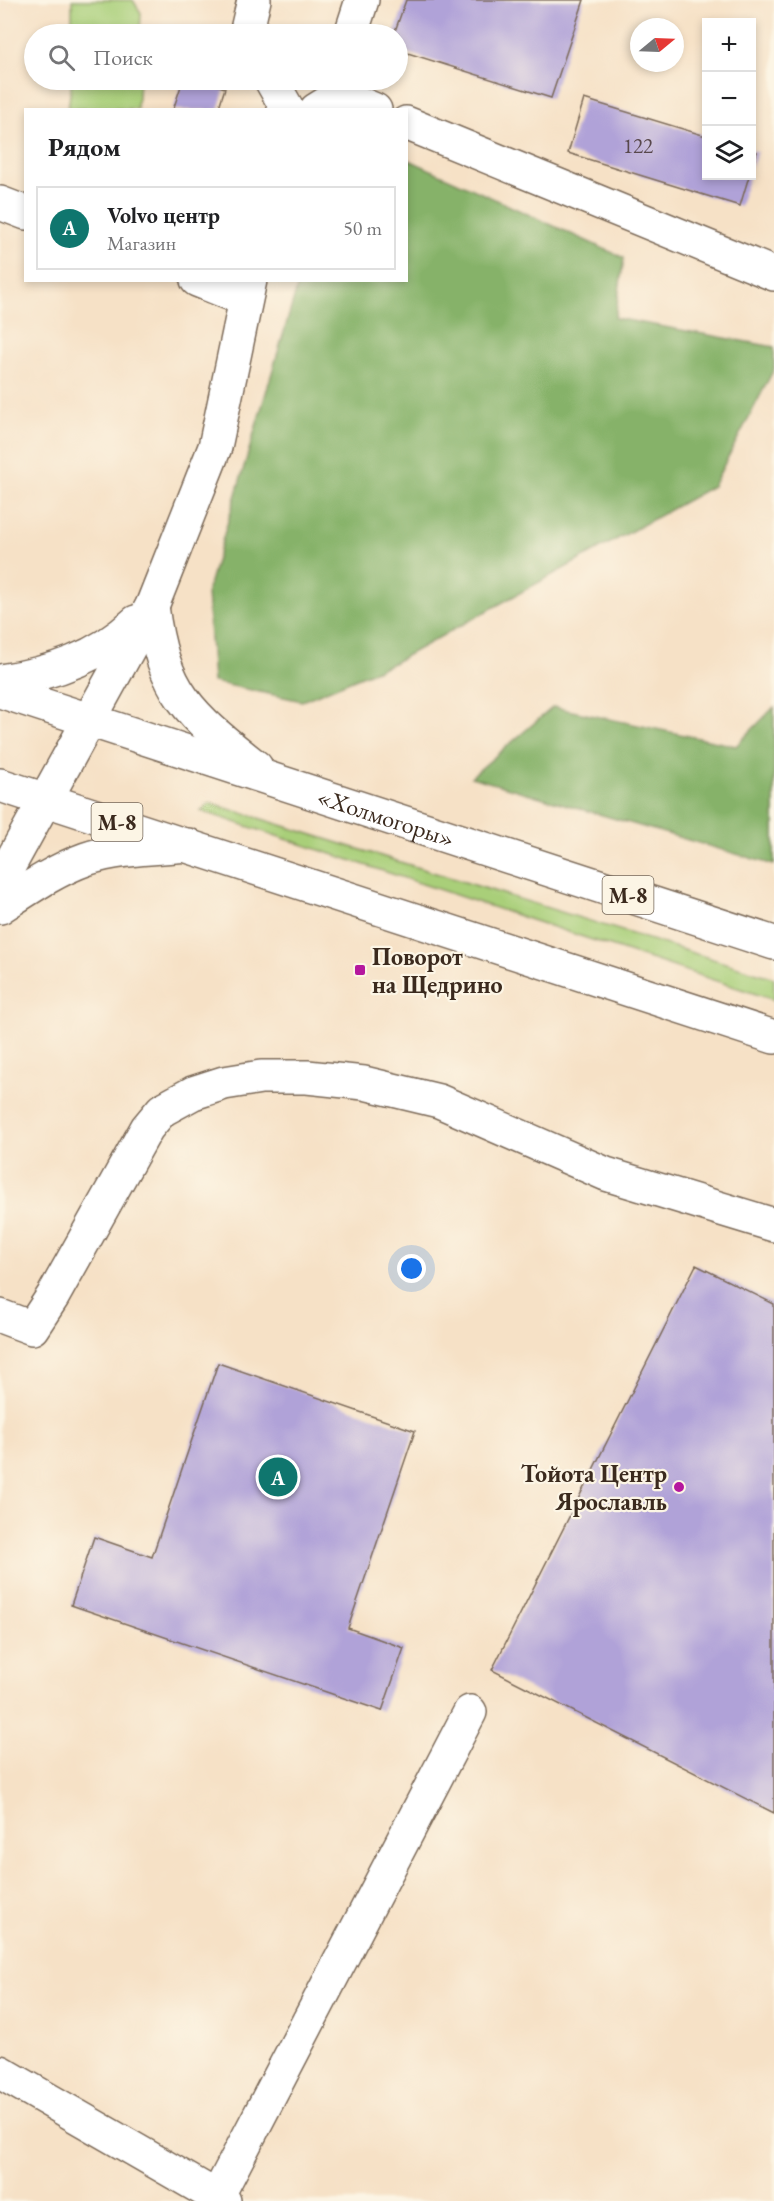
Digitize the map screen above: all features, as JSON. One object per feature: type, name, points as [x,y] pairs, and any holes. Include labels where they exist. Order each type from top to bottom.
[{"type":"main road","points":[[248,24],[254,0]]},
{"type":"main road","points":[[354,24],[362,0]]},
{"type":"main road","points":[[277,90],[287,108]]},
{"type":"main road","points":[[304,108],[316,90]]},
{"type":"main road","points":[[319,108],[340,95],[370,108]]},
{"type":"main road","points":[[408,124],[774,274]]},
{"type":"main road","points":[[0,203],[24,212]]},
{"type":"main road","points":[[0,882],[152,606],[216,447],[247,290],[207,282]]},
{"type":"main road","points":[[0,681],[69,665],[89,656],[126,631],[152,606]]},
{"type":"main road","points":[[152,606],[157,645],[163,665],[180,698],[209,728],[271,779]]},
{"type":"main road","name":"«Холмогоры»","points":[[0,691],[774,943]]},
{"type":"main road","name":"М-8","points":[[0,784],[774,1037]]},
{"type":"main road","points":[[0,907],[52,873],[87,858],[119,851],[188,845]]},
{"type":"main road","points":[[0,1316],[32,1328],[147,1128],[162,1110],[193,1093],[224,1083],[261,1077],[307,1077],[364,1083],[439,1101],[606,1174],[774,1226]]},
{"type":"main road","points":[[0,2072],[220,2199],[470,1712]]},
{"type":"green space","points":[[72,0],[133,0],[141,13],[140,24],[72,24]]},
{"type":"green space","points":[[71,90],[138,90],[137,108],[68,108]]},
{"type":"green space","points":[[408,159],[624,258],[615,318],[774,347],[774,369],[713,486],[393,663],[302,701],[213,682],[207,592],[299,282],[408,282]]},
{"type":"green space","points":[[553,707],[736,746],[774,707],[774,865],[471,777]]},
{"type":"green space","points":[[210,803],[774,978],[774,1000],[201,811]]},
{"type":"building","points":[[406,0],[584,0],[551,98],[408,53],[408,24],[398,24]]},
{"type":"building","points":[[180,90],[224,90],[219,108],[174,108]]},
{"type":"building","points":[[584,99],[702,135],[702,180],[748,180],[740,206],[568,153]]},
{"type":"building","name":"Тойота Центр Ярославль","points":[[696,1265],[774,1304],[774,1813],[492,1670]]},
{"type":"building","points":[[218,1363],[415,1431],[348,1628],[404,1648],[382,1711],[71,1605],[94,1537],[152,1557]]},
{"type":"place","name":"Поворот на Щедрино","points":[[360,970]]},
{"type":"place","name":"Volvo центр","points":[[278,1477]]},
{"type":"place","name":"Тойота Центр Ярославль","points":[[679,1487]]}]
